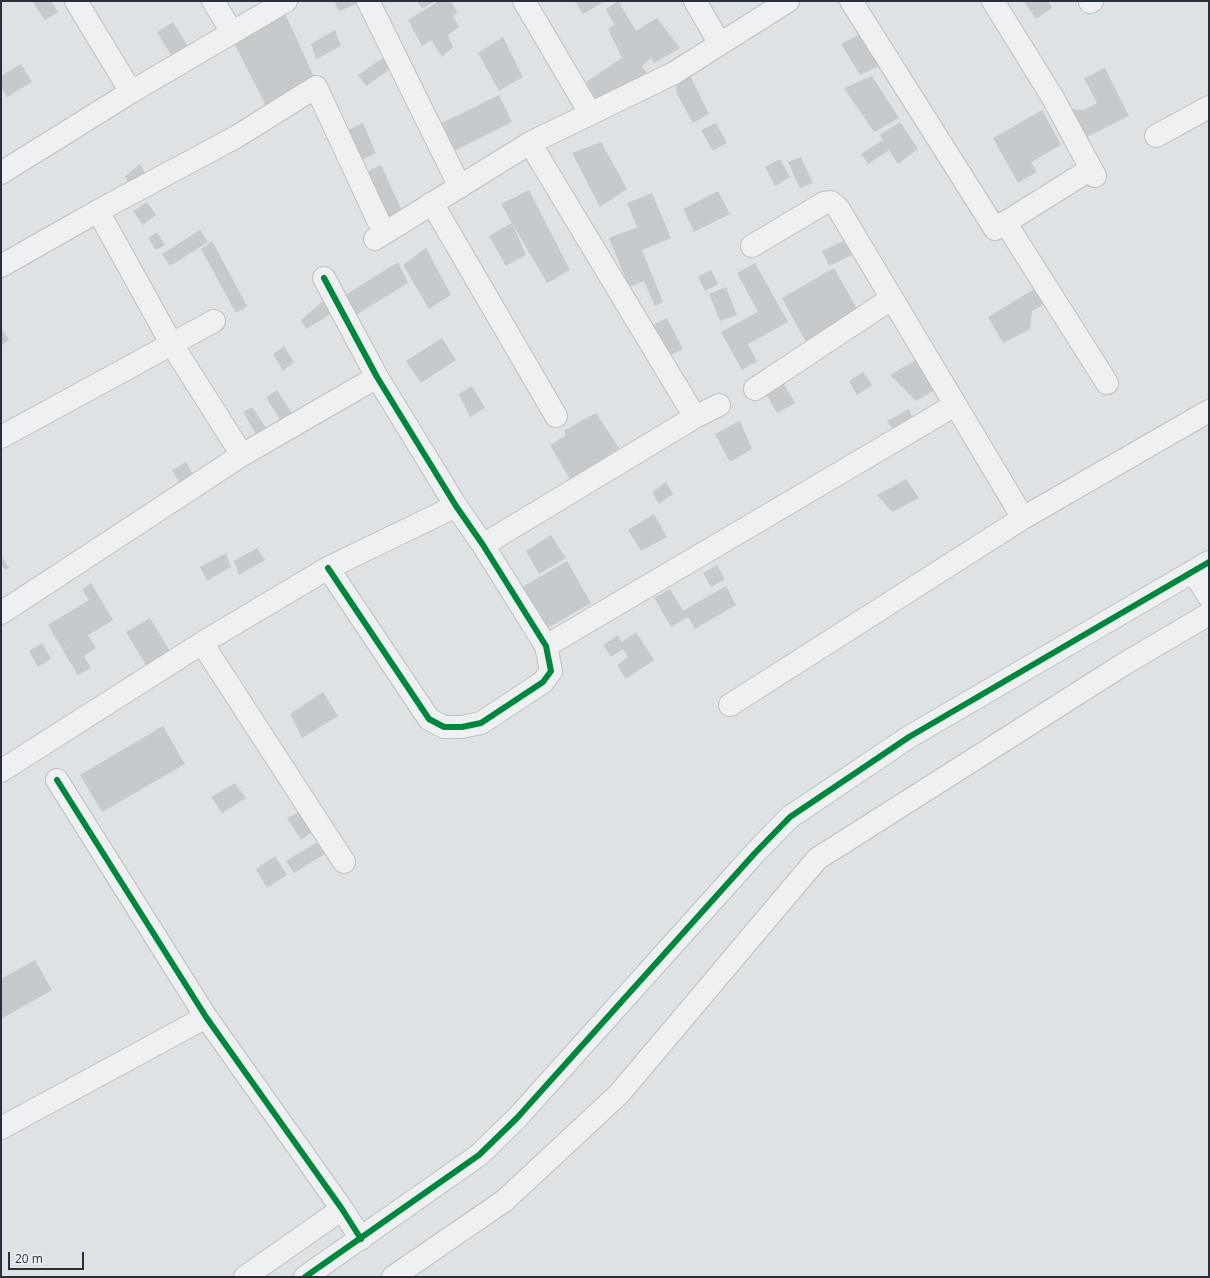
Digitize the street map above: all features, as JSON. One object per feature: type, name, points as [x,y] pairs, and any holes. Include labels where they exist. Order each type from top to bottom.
[{"type":"street","points":[[76,1],[131,92]]},
{"type":"street","points":[[213,1],[232,32]]},
{"type":"street","points":[[3,168],[286,1]]},
{"type":"street","points":[[368,1],[460,188]]},
{"type":"street","points":[[524,1],[590,113]]},
{"type":"street","points":[[695,1],[720,44]]},
{"type":"street","points":[[1,266],[98,211],[236,137],[316,87],[380,236],[432,203],[460,188],[530,143],[674,73],[788,1]]},
{"type":"street","points":[[851,1],[995,229],[1093,172],[1053,98],[993,1]]},
{"type":"street","points":[[1156,136],[1209,107]]},
{"type":"street","points":[[530,143],[695,418]]},
{"type":"street","points":[[752,246],[824,203],[832,202],[838,208],[1023,518]]},
{"type":"street","points":[[432,203],[556,416]]},
{"type":"street","points":[[98,211],[171,343],[242,455]]},
{"type":"street","points":[[1005,222],[1107,383]]},
{"type":"street","points":[[324,278],[377,377],[456,506],[483,545],[546,646],[552,671],[542,682],[481,722],[462,727],[444,727],[429,719],[328,568]]},
{"type":"street","points":[[755,389],[892,299]]},
{"type":"street","points":[[1,436],[214,321]]},
{"type":"street","points":[[1,613],[242,455],[377,377]]},
{"type":"street","points":[[483,545],[719,405]]},
{"type":"street","points":[[546,646],[955,405]]},
{"type":"street","points":[[730,704],[1023,518],[1209,411]]},
{"type":"street","points":[[1,771],[202,644],[328,568],[456,506]]},
{"type":"street","points":[[305,1277],[479,1155],[517,1118],[755,853],[790,817],[908,737],[1201,567],[1209,597]]},
{"type":"street","points":[[393,1277],[504,1200],[619,1094],[817,859],[1124,664],[1209,614]]},
{"type":"street","points":[[202,644],[344,862]]},
{"type":"street","points":[[57,780],[206,1018],[342,1209],[361,1239]]},
{"type":"street","points":[[1,1128],[206,1018]]},
{"type":"street","points":[[245,1277],[342,1209]]},
{"type":"building","points":[[32,1],[51,1],[58,12],[45,20]]},
{"type":"building","points":[[334,1],[363,1],[339,11]]},
{"type":"building","points":[[417,1],[437,1],[422,8]]},
{"type":"building","points":[[439,1],[451,1],[457,12],[453,17],[459,27],[448,35],[453,47],[442,57],[431,40],[422,46],[408,20]]},
{"type":"building","points":[[575,1],[605,1],[583,14]]},
{"type":"building","points":[[618,1],[636,31],[657,18],[680,48],[654,63],[651,58],[642,66],[646,73],[597,101],[586,82],[622,58],[608,29],[614,25],[606,9]]},
{"type":"building","points":[[1027,1],[1048,1],[1052,8],[1036,19],[1025,3]]},
{"type":"building","points":[[283,9],[314,77],[266,106],[233,41]]},
{"type":"building","points":[[173,22],[189,48],[173,58],[157,32]]},
{"type":"building","points":[[335,30],[341,46],[316,59],[311,44]]},
{"type":"building","points":[[860,34],[881,65],[860,75],[841,44]]},
{"type":"building","points":[[503,37],[523,77],[499,91],[478,53]]},
{"type":"building","points":[[387,55],[395,66],[366,86],[358,75]]},
{"type":"building","points":[[21,64],[32,82],[7,97],[1,87],[1,76]]},
{"type":"building","points":[[1105,68],[1129,116],[1084,138],[1070,109],[1084,110],[1097,103],[1084,78]]},
{"type":"building","points":[[687,69],[709,114],[693,123],[677,94],[674,73]]},
{"type":"building","points":[[872,76],[899,118],[874,132],[844,88]]},
{"type":"building","points":[[499,95],[512,122],[452,152],[438,125]]},
{"type":"building","points":[[1042,110],[1061,145],[1031,162],[1037,172],[1018,183],[993,138]]},
{"type":"building","points":[[900,122],[918,149],[898,164],[889,150],[868,164],[861,154],[883,140],[880,135]]},
{"type":"building","points":[[363,123],[376,153],[359,161],[346,131]]},
{"type":"building","points":[[716,123],[727,143],[713,151],[701,130]]},
{"type":"building","points":[[601,142],[627,189],[600,207],[572,153]]},
{"type":"building","points":[[801,157],[813,183],[800,188],[788,162]]},
{"type":"building","points":[[780,159],[790,177],[775,186],[765,167]]},
{"type":"building","points":[[140,164],[149,179],[132,190],[125,176]]},
{"type":"building","points":[[381,165],[404,215],[387,223],[364,173]]},
{"type":"building","points":[[529,190],[570,270],[547,283],[501,204]]},
{"type":"building","points":[[718,191],[730,214],[694,232],[683,209]]},
{"type":"building","points":[[652,193],[671,238],[642,250],[663,302],[655,306],[644,281],[629,287],[609,238],[637,227],[627,203]]},
{"type":"building","points":[[147,202],[156,215],[143,225],[133,211]]},
{"type":"building","points":[[512,223],[526,255],[506,266],[489,236]]},
{"type":"building","points":[[200,230],[208,242],[170,266],[162,254]]},
{"type":"building","points":[[157,232],[165,245],[156,250],[148,238]]},
{"type":"building","points":[[845,240],[852,255],[829,266],[822,251]]},
{"type":"building","points":[[212,241],[247,306],[236,313],[201,249]]},
{"type":"building","points":[[426,248],[451,295],[429,309],[403,265]]},
{"type":"building","points":[[398,262],[408,283],[356,315],[344,296]]},
{"type":"building","points":[[755,263],[788,322],[748,344],[757,361],[742,370],[721,332],[758,312],[737,273]]},
{"type":"building","points":[[834,268],[859,312],[806,342],[782,298]]},
{"type":"building","points":[[711,270],[718,284],[705,291],[698,277]]},
{"type":"building","points":[[1041,285],[1051,300],[1032,311],[1030,329],[1003,343],[988,317]]},
{"type":"building","points":[[726,287],[737,315],[720,321],[709,294]]},
{"type":"building","points":[[324,300],[332,313],[306,329],[301,320]]},
{"type":"building","points":[[667,318],[683,349],[667,357],[651,326]]},
{"type":"building","points":[[1,328],[9,340],[1,345]]},
{"type":"building","points":[[442,338],[456,360],[421,383],[406,361]]},
{"type":"building","points":[[284,346],[294,362],[283,371],[273,354]]},
{"type":"building","points":[[923,356],[940,387],[916,401],[890,375]]},
{"type":"building","points":[[863,372],[872,385],[857,395],[849,381]]},
{"type":"building","points":[[783,383],[795,403],[777,413],[766,394]]},
{"type":"building","points":[[472,386],[485,408],[470,417],[459,394]]},
{"type":"building","points":[[277,390],[293,415],[282,423],[266,397]]},
{"type":"building","points":[[252,407],[266,428],[256,434],[243,412]]},
{"type":"building","points":[[909,409],[913,419],[895,432],[887,421]]},
{"type":"building","points":[[596,413],[619,448],[571,481],[550,445],[565,436],[565,430]]},
{"type":"building","points":[[740,421],[752,449],[730,462],[715,434]]},
{"type":"building","points":[[186,462],[193,475],[179,482],[172,470]]},
{"type":"building","points":[[906,479],[919,498],[892,512],[877,495]]},
{"type":"building","points":[[666,482],[673,494],[659,504],[652,492]]},
{"type":"building","points":[[654,514],[667,537],[641,551],[628,530]]},
{"type":"building","points":[[551,535],[566,558],[539,574],[526,551]]},
{"type":"building","points":[[257,548],[265,560],[239,575],[234,561]]},
{"type":"building","points":[[226,553],[231,567],[207,581],[200,567]]},
{"type":"building","points":[[1,555],[9,568],[5,570],[1,564]]},
{"type":"building","points":[[567,561],[591,603],[546,629],[521,588]]},
{"type":"building","points":[[717,565],[725,579],[711,587],[703,573]]},
{"type":"building","points":[[91,583],[113,620],[88,635],[96,648],[84,656],[91,668],[78,675],[63,651],[73,645],[63,650],[48,625],[89,600],[82,589]]},
{"type":"building","points":[[726,586],[736,605],[695,629],[688,617],[671,627],[654,598],[670,589],[683,611]]},
{"type":"building","points":[[150,618],[171,653],[147,667],[126,632]]},
{"type":"building","points":[[636,632],[654,660],[626,679],[617,665],[628,657],[623,649],[611,657],[603,645],[618,635],[622,642]]},
{"type":"building","points":[[42,643],[51,659],[38,667],[29,651]]},
{"type":"building","points":[[323,692],[338,716],[302,738],[290,714]]},
{"type":"building","points":[[163,726],[185,764],[102,812],[80,775]]},
{"type":"building","points":[[235,783],[246,798],[222,813],[211,797]]},
{"type":"building","points":[[301,811],[315,830],[301,840],[287,818]]},
{"type":"building","points":[[319,841],[328,852],[294,873],[286,861]]},
{"type":"building","points":[[275,856],[287,875],[267,888],[256,869]]},
{"type":"building","points":[[35,960],[52,990],[1,1019],[1,979]]},
{"type":"cycle path","points":[[324,278],[377,377],[456,506],[483,545],[546,646],[551,671],[543,682],[481,723],[462,727],[444,727],[429,719],[328,568]]},
{"type":"cycle path","points":[[305,1277],[479,1155],[517,1118],[755,853],[790,817],[909,737],[1209,562]]},
{"type":"cycle path","points":[[57,780],[206,1017],[342,1209],[361,1239]]}]
